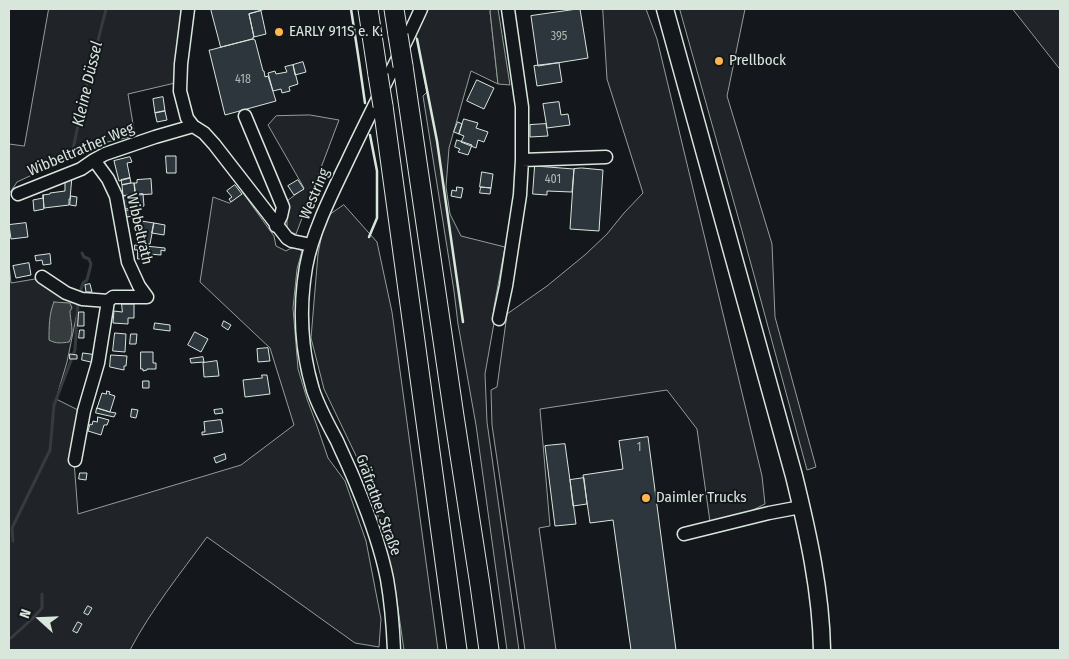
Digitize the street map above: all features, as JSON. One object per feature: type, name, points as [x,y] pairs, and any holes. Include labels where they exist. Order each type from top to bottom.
[{"type":"highway","points":[[368,9],[384,106],[457,650]]},
{"type":"highway","points":[[394,9],[489,650]]},
{"type":"highway","points":[[480,585],[497,650]]},
{"type":"main road","points":[[665,9],[789,456],[818,588],[822,650]]},
{"type":"street","points":[[188,9],[181,64],[180,91],[187,118],[193,126],[204,133],[214,144],[287,238],[311,245]]},
{"type":"street","name":"Westring","points":[[319,405],[307,366],[301,320],[306,266],[311,245],[340,175],[421,9]]},
{"type":"street","points":[[499,319],[520,195],[522,160],[522,107],[508,9]]},
{"type":"street","points":[[245,116],[283,207],[282,216],[276,226]]},
{"type":"street","name":"Wibbeltrather Weg","points":[[18,194],[81,169],[105,154],[193,126]]},
{"type":"street","points":[[522,160],[606,158]]},
{"type":"street","name":"Wibbeltrath","points":[[42,277],[66,292],[82,299],[108,301],[113,297],[147,297],[139,286],[128,262],[116,196],[108,179],[94,160]]},
{"type":"street","points":[[75,460],[84,410],[98,363],[108,301]]},
{"type":"street","name":"Gräfrather Straße","points":[[319,405],[358,490],[374,533],[386,578],[392,618],[394,650]]},
{"type":"street","points":[[684,534],[801,507]]},
{"type":"shaded area","points":[[49,9],[181,9],[175,83],[128,94],[135,136],[98,144],[17,182],[9,194],[9,144],[24,146]]},
{"type":"shaded area","points":[[427,9],[492,9],[490,11],[498,84],[471,71],[449,148],[446,187],[450,214],[461,236],[505,247],[494,307],[494,323],[485,374],[487,422],[519,650],[507,650],[476,425],[458,324],[423,96],[427,92],[416,35]]},
{"type":"shaded area","points":[[498,9],[510,85],[498,84],[490,11]]},
{"type":"shaded area","points":[[603,9],[646,9],[657,39],[762,476],[765,504],[747,513],[710,522],[697,429],[667,390],[540,409],[550,526],[539,528],[556,650],[525,650],[492,425],[491,390],[497,387],[507,314],[547,286],[586,254],[607,234],[643,193],[607,79]]},
{"type":"shaded area","points":[[680,9],[745,9],[727,96],[772,244],[775,317],[816,467],[807,470],[742,231]]},
{"type":"shaded area","points":[[1013,9],[1060,9],[1060,69]]},
{"type":"shaded area","points":[[310,115],[339,120],[296,234],[287,231],[287,201],[304,188],[268,125],[276,116]]},
{"type":"shaded area","points":[[243,193],[274,236],[276,246],[286,251],[294,248],[302,251],[297,269],[293,308],[298,369],[328,458],[345,481],[366,541],[381,619],[379,647],[355,643],[207,537],[156,606],[130,650],[9,650],[9,264],[11,283],[41,278],[79,303],[67,362],[56,399],[80,411],[74,461],[78,514],[241,465],[294,425],[270,348],[200,282],[213,197],[229,203]]},
{"type":"shaded area","points":[[344,205],[377,242],[392,312],[438,650],[404,650],[394,581],[371,487],[324,389],[311,338],[318,254],[325,218]]},
{"type":"shaded area","points":[[54,302],[70,303],[72,308],[70,311],[72,334],[69,342],[57,343],[49,340],[50,316]]},
{"type":"building","points":[[211,9],[265,9],[249,14],[253,39],[221,47]]},
{"type":"building","points":[[580,9],[588,58],[538,66],[531,16]]},
{"type":"building","points":[[261,11],[266,34],[254,37],[249,14]]},
{"type":"building","points":[[255,40],[265,77],[268,76],[276,101],[225,115],[209,50]]},
{"type":"building","points":[[303,62],[306,72],[295,75],[293,65]]},
{"type":"building","points":[[559,63],[562,82],[537,86],[534,66]]},
{"type":"building","points":[[293,65],[298,84],[289,87],[290,91],[282,93],[281,89],[273,91],[268,73],[275,71],[276,74],[287,72],[285,67]]},
{"type":"building","points":[[477,80],[494,88],[484,109],[467,101]]},
{"type":"building","points":[[163,97],[165,111],[155,113],[153,99]]},
{"type":"building","points":[[559,102],[561,115],[568,114],[570,125],[547,128],[543,104]]},
{"type":"building","points":[[165,111],[167,120],[157,122],[155,113]]},
{"type":"building","points":[[464,119],[478,123],[476,128],[488,132],[484,142],[478,140],[476,148],[461,142],[464,136],[459,134]]},
{"type":"building","points":[[458,122],[462,124],[459,134],[454,132]]},
{"type":"building","points":[[546,124],[548,136],[530,137],[530,125]]},
{"type":"building","points":[[457,140],[472,145],[468,155],[458,152],[460,149],[455,147]]},
{"type":"building","points":[[166,156],[176,156],[176,173],[167,173]]},
{"type":"building","points":[[130,157],[132,162],[127,163],[130,178],[119,181],[114,161]]},
{"type":"building","points":[[535,166],[574,169],[572,192],[547,191],[547,195],[533,194]]},
{"type":"building","points":[[574,169],[603,170],[599,231],[570,229]]},
{"type":"building","points":[[482,172],[493,174],[491,188],[480,187]]},
{"type":"building","points":[[72,176],[69,205],[44,208],[43,195],[65,191],[65,179]]},
{"type":"building","points":[[130,178],[131,183],[122,185],[121,180]]},
{"type":"building","points":[[151,179],[152,194],[136,195],[134,183],[137,183],[137,180]]},
{"type":"building","points":[[298,180],[304,189],[294,195],[288,186]]},
{"type":"building","points":[[134,183],[135,195],[123,196],[122,185]]},
{"type":"building","points":[[235,185],[242,194],[231,202],[229,199],[232,197],[227,191]]},
{"type":"building","points":[[457,187],[463,188],[461,198],[451,196],[452,190],[456,191]]},
{"type":"building","points":[[481,187],[491,188],[490,194],[480,193]]},
{"type":"building","points":[[143,194],[144,206],[125,209],[123,196]]},
{"type":"building","points":[[43,195],[44,209],[34,211],[33,200],[43,198]]},
{"type":"building","points":[[71,196],[77,197],[76,206],[70,205]]},
{"type":"building","points":[[135,209],[135,216],[126,217],[125,211]]},
{"type":"building","points":[[141,221],[154,223],[150,244],[138,239]]},
{"type":"building","points":[[26,223],[28,237],[11,239],[9,225]]},
{"type":"building","points":[[154,223],[165,225],[164,235],[152,233]]},
{"type":"building","points":[[135,245],[165,248],[165,251],[161,250],[161,255],[149,254],[149,249],[135,250]]},
{"type":"building","points":[[138,249],[149,249],[149,259],[138,259]]},
{"type":"building","points":[[50,254],[51,264],[43,265],[42,260],[36,261],[35,256]]},
{"type":"building","points":[[29,263],[31,275],[16,278],[13,266]]},
{"type":"building","points":[[90,284],[92,292],[86,292],[85,285]]},
{"type":"building","points":[[122,304],[134,304],[134,318],[128,318],[128,324],[113,323],[114,311],[122,312]]},
{"type":"building","points":[[79,312],[84,312],[84,326],[78,326]]},
{"type":"building","points":[[224,321],[231,325],[228,330],[222,326]]},
{"type":"building","points":[[155,323],[170,325],[170,331],[154,329]]},
{"type":"building","points":[[80,330],[84,330],[84,338],[79,338]]},
{"type":"building","points":[[195,332],[208,339],[201,352],[188,345]]},
{"type":"building","points":[[115,333],[126,334],[125,352],[113,351]]},
{"type":"building","points":[[131,334],[137,334],[136,344],[130,344]]},
{"type":"building","points":[[268,348],[270,361],[258,362],[257,349]]},
{"type":"building","points":[[141,352],[153,352],[153,363],[156,363],[156,369],[143,371],[141,369]]},
{"type":"building","points":[[83,353],[97,355],[95,363],[82,360]]},
{"type":"building","points":[[70,354],[77,355],[77,359],[70,359]]},
{"type":"building","points":[[111,355],[127,356],[124,370],[110,367]]},
{"type":"building","points":[[203,357],[204,362],[191,363],[190,359]]},
{"type":"building","points":[[217,361],[219,376],[204,377],[203,363]]},
{"type":"building","points":[[262,375],[267,375],[270,394],[245,397],[243,380],[262,378]]},
{"type":"building","points":[[143,381],[149,381],[149,388],[143,388]]},
{"type":"building","points":[[107,391],[115,396],[110,412],[97,408],[102,393],[106,394]]},
{"type":"building","points":[[97,408],[116,413],[114,417],[96,413]]},
{"type":"building","points":[[132,409],[138,410],[136,418],[131,417]]},
{"type":"building","points":[[222,409],[223,413],[215,414],[214,410]]},
{"type":"building","points":[[98,417],[109,420],[107,425],[104,425],[101,435],[88,431],[90,424],[92,425],[93,421],[97,422]]},
{"type":"building","points":[[221,420],[223,432],[202,435],[202,432],[205,432],[204,422]]},
{"type":"building","points":[[648,437],[676,650],[631,650],[613,520],[590,523],[583,475],[623,469],[619,441]]},
{"type":"building","points":[[565,444],[576,524],[555,526],[545,446]]},
{"type":"building","points":[[225,454],[226,459],[216,463],[214,458]]},
{"type":"building","points":[[80,473],[87,473],[86,480],[79,479]]},
{"type":"building","points":[[584,478],[587,504],[573,506],[570,480]]},
{"type":"building","points":[[88,606],[92,608],[88,615],[84,613]]},
{"type":"building","points":[[78,622],[82,624],[77,633],[73,631]]},
{"type":"waterway","name":"Kleine Düssel","points":[[71,159],[84,96],[106,9]]},
{"type":"waterway","name":"Kleine Düssel","points":[[80,293],[83,283],[87,280],[91,264],[89,259],[84,257],[82,253]]},
{"type":"waterway","name":"Kleine Düssel","points":[[13,541],[12,528],[50,450],[54,405],[75,350],[78,303]]},
{"type":"waterway","name":"Kleine Düssel","points":[[11,638],[42,608],[42,594]]},
{"type":"wall","points":[[351,9],[365,103]]},
{"type":"wall","points":[[417,39],[437,141],[463,322]]},
{"type":"wall","points":[[369,237],[377,218],[377,171],[370,135]]},
{"type":"place","name":"EARLY 911S e. K.","points":[[279,32]]},
{"type":"place","name":"Prellbock","points":[[719,61]]},
{"type":"place","name":"Daimler Trucks","points":[[646,498]]}]
